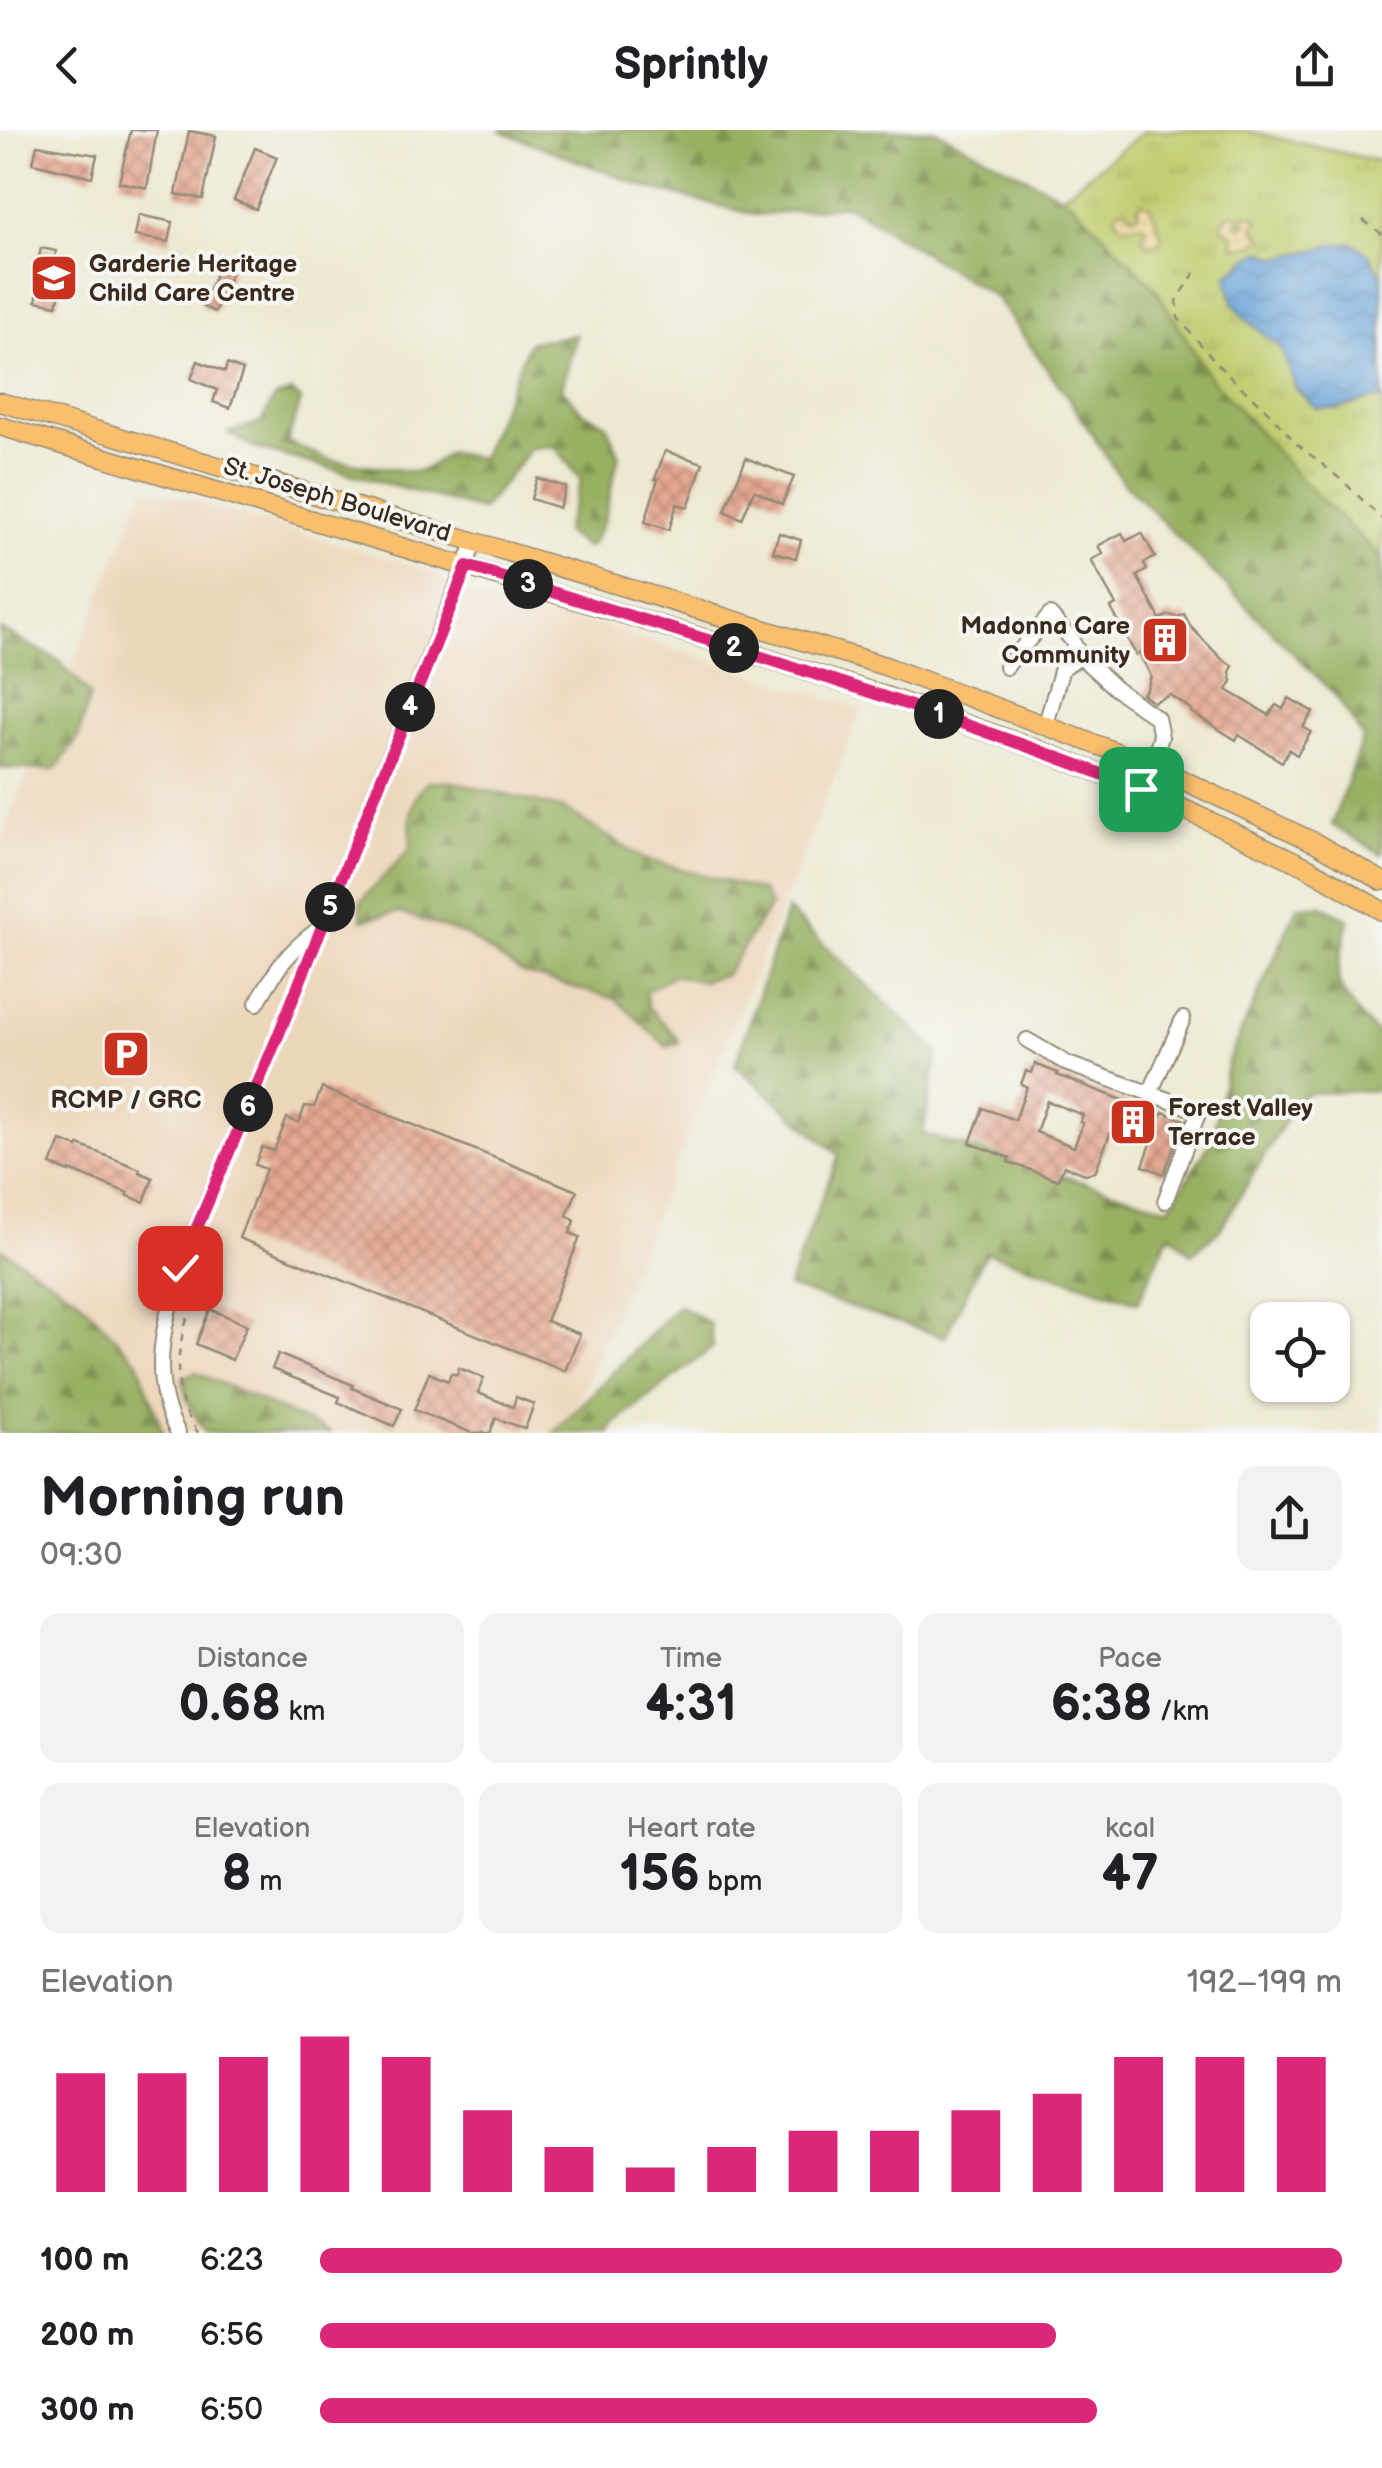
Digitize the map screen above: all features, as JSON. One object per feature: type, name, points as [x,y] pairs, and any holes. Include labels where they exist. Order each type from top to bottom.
[{"type":"main road","name":"St. Joseph Boulevard","points":[[0,402],[885,666],[1152,765],[1316,843],[1382,881]]},
{"type":"main road","points":[[38,436],[44,414]]},
{"type":"main road","name":"St. Joseph Boulevard","points":[[0,426],[882,694],[1141,789],[1307,866],[1382,911]]},
{"type":"main road","points":[[691,634],[698,608]]},
{"type":"main road","points":[[1039,750],[1046,724]]},
{"type":"lane","points":[[178,1433],[170,1419],[159,1368],[182,1260],[278,1036],[475,541]]},
{"type":"lane","points":[[1006,667],[1050,615],[1080,656],[1116,689],[1157,718],[1161,736],[1152,765]]},
{"type":"lane","points":[[1046,724],[1062,668],[1080,656]]},
{"type":"lane","points":[[257,1003],[289,953],[322,927]]},
{"type":"lane","points":[[1150,1094],[1182,1019]]},
{"type":"lane","points":[[1027,1040],[1068,1064],[1199,1112],[1165,1201]]},
{"type":"path","points":[[1364,220],[1382,234]]},
{"type":"path","points":[[1194,272],[1177,301],[1178,318],[1297,444],[1382,520]]},
{"type":"path","points":[[198,1433],[181,1399],[180,1344],[187,1316],[207,1270]]},
{"type":"shaded area","name":"RCMP / GRC","points":[[145,487],[426,570],[477,598],[530,614],[607,627],[862,710],[566,1433],[0,1433],[0,841]]},
{"type":"green space","points":[[499,130],[935,130],[1071,201],[1155,288],[1209,376],[1304,483],[1382,558],[1382,854],[1332,825],[1363,737],[1336,696],[1122,481],[1068,397],[995,297],[847,205],[756,215],[642,186]]},
{"type":"green space","points":[[1146,130],[1243,130],[1382,162],[1382,590],[1041,212]]},
{"type":"green space","points":[[576,335],[562,388],[581,411],[606,424],[619,454],[604,520],[591,545],[586,547],[564,532],[581,480],[554,446],[531,448],[482,510],[256,448],[228,433],[261,422],[275,397],[292,392],[301,400],[287,442],[329,460],[414,472],[424,470],[449,453],[481,458],[529,342]]},
{"type":"green space","points":[[0,629],[58,660],[90,695],[78,738],[55,770],[0,768]]},
{"type":"green space","points":[[429,781],[452,782],[564,809],[644,859],[762,891],[770,906],[726,974],[702,981],[673,975],[645,992],[648,1007],[677,1037],[679,1043],[667,1047],[616,999],[522,973],[466,935],[398,912],[362,920],[360,902],[411,848],[413,803]]},
{"type":"green space","points":[[1298,906],[1322,906],[1349,919],[1338,977],[1348,1001],[1382,1037],[1382,1090],[1308,1093],[1298,1099],[1221,1228],[1192,1254],[1170,1233],[1138,1302],[986,1252],[945,1337],[788,1287],[839,1155],[735,1065],[787,910],[938,1052],[923,1134],[1169,1208],[1212,1140],[1228,1061]]},
{"type":"green space","points":[[0,1248],[78,1298],[138,1362],[163,1433],[0,1433]]},
{"type":"green space","points":[[679,1305],[710,1324],[713,1347],[613,1425],[610,1433],[554,1433]]},
{"type":"green space","points":[[195,1372],[332,1433],[205,1433],[187,1400],[183,1378]]},
{"type":"sand","points":[[1142,202],[1150,206],[1162,237],[1150,245],[1142,238],[1147,227],[1124,226],[1115,217],[1125,207],[1133,217],[1139,213],[1137,208]]},
{"type":"sand","points":[[1230,214],[1239,217],[1238,225],[1242,227],[1247,224],[1245,214],[1258,218],[1255,229],[1262,238],[1250,246],[1234,246],[1234,234],[1223,229],[1222,223]]},
{"type":"water","points":[[1351,242],[1370,255],[1382,277],[1382,400],[1376,398],[1337,409],[1316,408],[1296,389],[1281,348],[1233,303],[1227,276],[1262,251],[1278,258]]},
{"type":"building","points":[[131,130],[157,130],[147,188],[119,182]]},
{"type":"building","points":[[189,131],[216,136],[203,199],[176,194]]},
{"type":"building","points":[[37,145],[97,155],[92,177],[33,163]]},
{"type":"building","points":[[255,148],[277,157],[256,209],[234,200]]},
{"type":"building","points":[[139,215],[173,222],[169,242],[135,236]]},
{"type":"building","name":"Garderie Heritage Child Care Centre","points":[[41,248],[56,251],[52,270],[73,275],[70,290],[61,288],[57,305],[36,301],[40,283],[34,281]]},
{"type":"building","points":[[220,263],[233,268],[215,312],[202,306]]},
{"type":"building","points":[[198,361],[225,372],[227,364],[243,370],[230,408],[213,402],[217,390],[191,379]]},
{"type":"building","points":[[665,451],[703,463],[688,507],[677,504],[669,530],[645,522]]},
{"type":"building","points":[[746,458],[794,477],[782,504],[754,490],[742,519],[725,511]]},
{"type":"building","points":[[537,478],[566,487],[559,508],[531,499]]},
{"type":"building","points":[[779,533],[801,540],[796,558],[773,552]]},
{"type":"building","name":"Madonna Care Community","points":[[1122,533],[1126,541],[1142,533],[1155,557],[1144,563],[1147,570],[1137,576],[1160,619],[1184,614],[1191,627],[1233,666],[1227,690],[1269,715],[1276,705],[1283,709],[1289,698],[1313,712],[1303,727],[1311,732],[1297,755],[1289,750],[1282,762],[1239,735],[1236,740],[1170,695],[1153,702],[1142,694],[1151,676],[1111,608],[1116,605],[1091,560],[1103,554],[1098,546]]},
{"type":"building","name":"Forest Valley Terrace","points":[[1035,1064],[1162,1115],[1163,1112],[1184,1120],[1164,1174],[1143,1166],[1152,1141],[1113,1126],[1095,1172],[1085,1174],[1064,1166],[1058,1180],[970,1143],[983,1108],[1015,1120],[1027,1087],[1021,1084],[1026,1071],[1032,1073]],"holes":[[[1047,1101],[1083,1115],[1074,1147],[1036,1132]]]},
{"type":"building","points":[[322,1088],[577,1191],[567,1215],[575,1221],[570,1233],[580,1237],[546,1321],[580,1334],[565,1371],[239,1238],[266,1169],[255,1165],[262,1147],[274,1151],[287,1118],[299,1123],[305,1106],[314,1107]]},
{"type":"building","points":[[61,1141],[140,1169],[139,1172],[153,1178],[144,1202],[51,1165]]},
{"type":"building","points":[[210,1309],[247,1325],[232,1360],[196,1344]]},
{"type":"building","points":[[278,1354],[402,1409],[394,1426],[338,1402],[340,1397],[272,1369]]},
{"type":"building","points":[[459,1368],[484,1378],[478,1393],[513,1407],[516,1397],[534,1404],[525,1429],[496,1418],[490,1433],[472,1433],[414,1410],[429,1373],[448,1381]]},
{"type":"place","name":"Garderie Heritage Child Care Centre","points":[[54,278]]},
{"type":"place","name":"Madonna Care Community","points":[[1165,640]]},
{"type":"place","name":"RCMP / GRC","points":[[126,1054]]},
{"type":"place","name":"Forest Valley Terrace","points":[[1133,1122]]},
{"type":"route","points":[[180,1268],[467,566],[882,694],[1141,789]]}]
